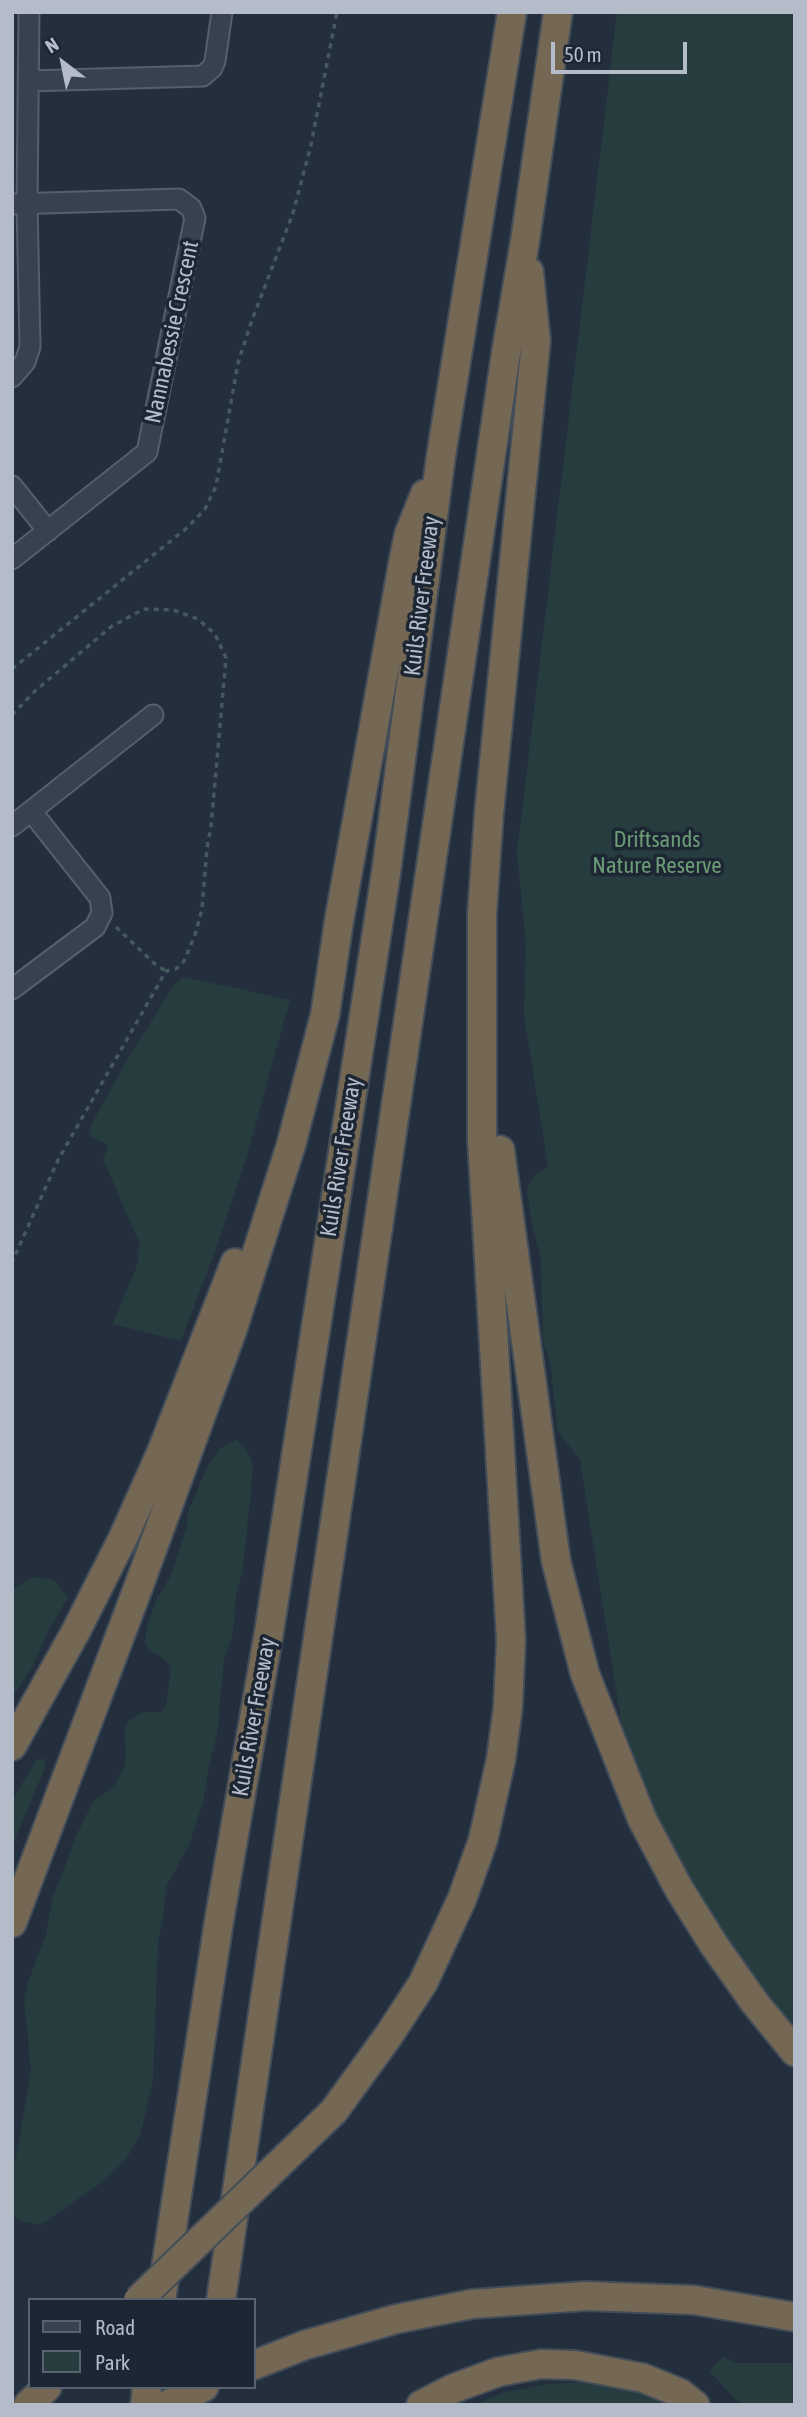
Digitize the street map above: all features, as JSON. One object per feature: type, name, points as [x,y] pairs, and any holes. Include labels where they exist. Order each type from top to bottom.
[{"type":"highway","name":"Kuils River Freeway","points":[[161,2298],[217,1934],[269,1632],[386,873],[441,456],[512,12]]},
{"type":"highway","name":"Kuils River Freeway","points":[[221,2298],[558,12]]},
{"type":"highway","points":[[140,2298],[334,2111],[389,2035],[423,1983],[462,1899],[483,1840],[501,1759],[508,1707],[511,1640],[482,1139],[482,914],[489,813],[536,341],[525,242]]},
{"type":"highway","points":[[12,1923],[138,1588],[258,1252],[310,1078],[324,1015],[409,534],[441,456]]},
{"type":"highway","points":[[12,1746],[76,1631],[122,1538],[161,1452],[201,1352],[282,1124],[339,921]]},
{"type":"highway","points":[[483,1029],[550,1524],[569,1618],[585,1674],[642,1819],[679,1889],[741,1984],[795,2052]]},
{"type":"highway","points":[[256,2364],[305,2345],[396,2319],[472,2304],[586,2296],[694,2300],[795,2317]]},
{"type":"highway","points":[[421,2405],[452,2389],[498,2372],[541,2364],[564,2364],[602,2368],[643,2378],[680,2393],[695,2405]]},
{"type":"highway","points":[[28,2405],[45,2389]]},
{"type":"highway","points":[[167,2405],[202,2389]]},
{"type":"street","points":[[12,377],[25,362],[30,347],[20,204],[29,82],[29,12]]},
{"type":"street","points":[[29,82],[203,76],[215,61],[222,12]]},
{"type":"street","name":"Nannabessie Crescent","points":[[12,559],[147,452],[195,218],[191,208],[178,200],[20,204]]},
{"type":"street","points":[[12,485],[48,531]]},
{"type":"street","points":[[12,825],[153,715]]},
{"type":"street","points":[[12,989],[95,927],[102,913],[100,898],[31,811]]},
{"type":"path","points":[[12,668],[188,527],[205,509],[216,486],[237,363],[293,213],[337,12]]},
{"type":"path","points":[[12,715],[35,691],[112,626],[144,609],[173,610],[198,619],[215,634],[226,658],[202,909],[184,961],[176,969],[166,971],[156,965],[102,913]]},
{"type":"path","points":[[12,1262],[58,1160],[166,971]]},
{"type":"green space","name":"Driftsands Nature Reserve","points":[[617,12],[795,12],[795,2042],[638,1830],[580,1460],[557,1430],[551,1366],[543,1341],[541,1260],[527,1189],[530,1180],[548,1166],[524,1015],[526,945],[517,853]]},
{"type":"green space","points":[[184,977],[290,1000],[246,1159],[181,1341],[113,1324],[138,1263],[139,1242],[103,1159],[108,1145],[89,1136],[92,1123],[126,1062],[173,986]]},
{"type":"green space","points":[[236,1440],[243,1445],[252,1461],[253,1470],[243,1569],[236,1596],[233,1633],[224,1660],[217,1735],[204,1799],[189,1845],[166,1887],[158,1941],[153,2081],[140,2136],[126,2159],[101,2183],[40,2225],[21,2221],[12,2213],[12,2167],[16,2158],[31,2071],[24,2000],[28,1982],[46,1935],[52,1900],[77,1834],[93,1802],[115,1785],[124,1767],[127,1722],[143,1712],[161,1712],[166,1706],[171,1666],[158,1654],[149,1651],[145,1642],[147,1625],[157,1598],[171,1575],[187,1525],[187,1515],[208,1464],[221,1448]]},
{"type":"green space","points":[[33,1577],[54,1580],[68,1598],[48,1631],[32,1668],[12,1698],[12,1590]]},
{"type":"green space","points":[[37,1759],[44,1759],[46,1766],[12,1846],[12,1800]]},
{"type":"green space","points":[[723,2357],[736,2363],[795,2363],[795,2405],[741,2405],[709,2371]]},
{"type":"green space","points":[[589,2382],[643,2391],[669,2405],[472,2405],[506,2392],[548,2384]]}]
